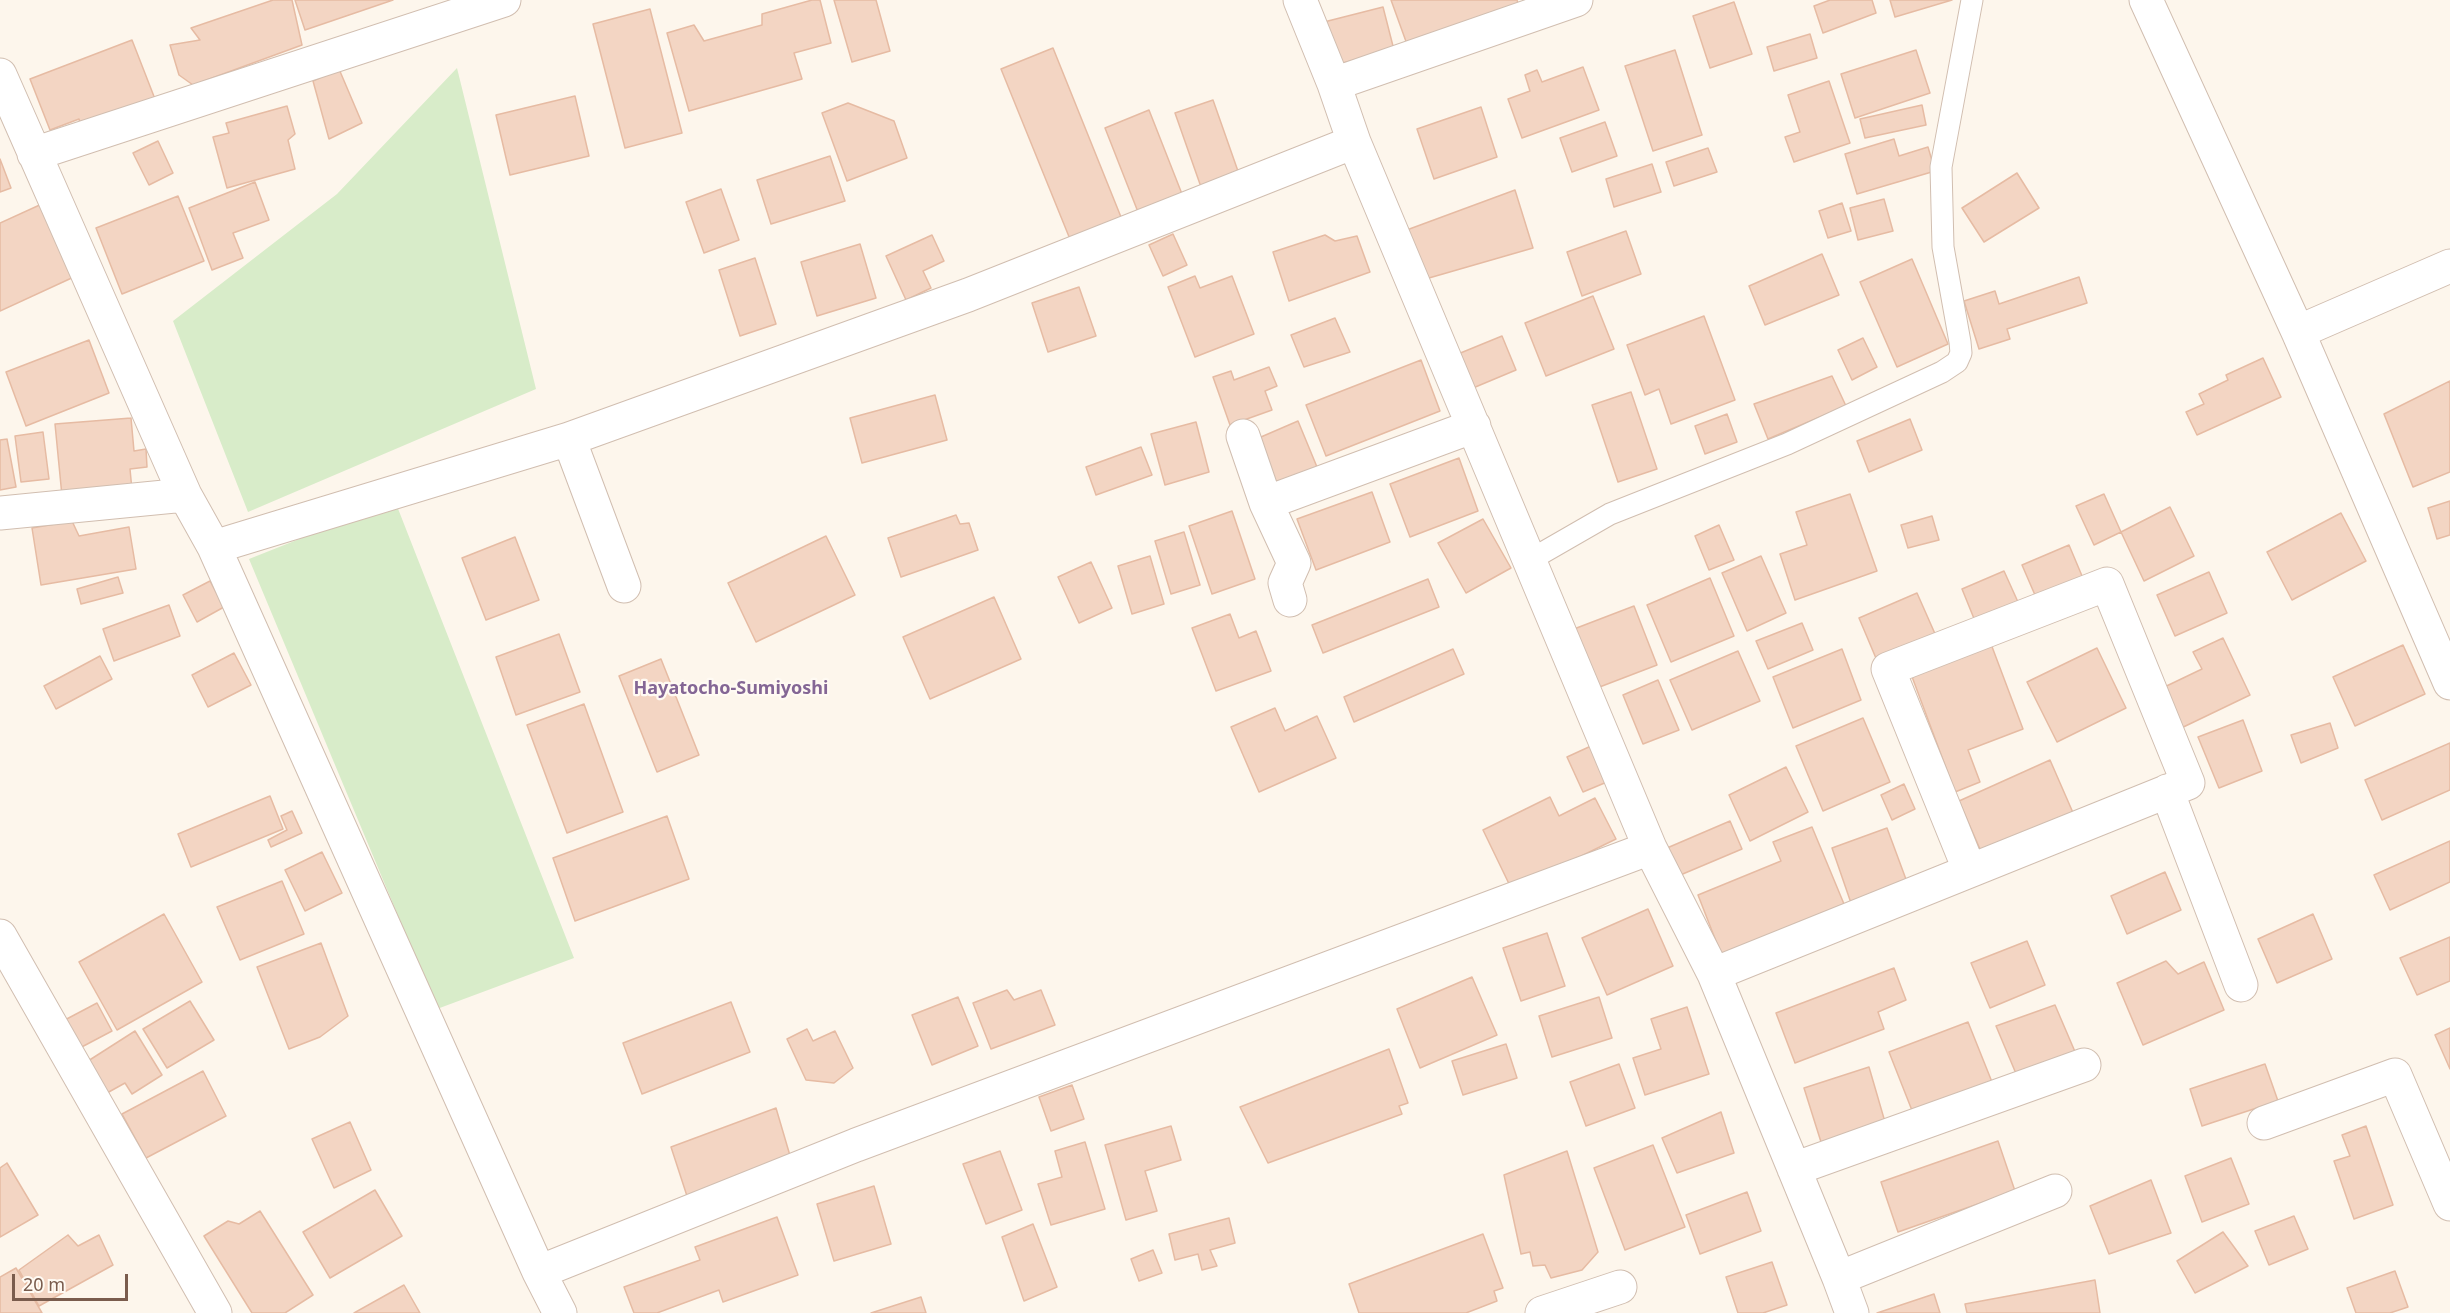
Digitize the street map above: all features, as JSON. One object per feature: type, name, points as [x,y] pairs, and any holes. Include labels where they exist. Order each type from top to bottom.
[{"type":"street","points":[[34,154],[504,0]]},
{"type":"street","points":[[1300,0],[1334,84],[1354,142],[1650,848],[1714,974],[1839,1278],[1851,1313]]},
{"type":"street","points":[[1334,84],[1576,0]]},
{"type":"street","points":[[2146,0],[2298,332],[2450,683]]},
{"type":"street","points":[[0,75],[185,495],[214,547],[539,1272],[560,1313]]},
{"type":"street","points":[[214,547],[569,440],[968,296],[1354,142]]},
{"type":"street","points":[[2298,332],[2450,266]]},
{"type":"street","points":[[1266,503],[1474,426]]},
{"type":"street","points":[[1243,436],[1266,503],[1294,563],[1285,583],[1290,600]]},
{"type":"street","points":[[569,440],[624,586]]},
{"type":"street","points":[[0,513],[185,495]]},
{"type":"street","points":[[1714,974],[1969,869],[2188,783],[2107,584],[1888,669],[1969,869]]},
{"type":"street","points":[[2167,791],[2241,985]]},
{"type":"street","points":[[539,1272],[855,1145],[1650,848]]},
{"type":"street","points":[[0,936],[215,1313]]},
{"type":"street","points":[[1794,1169],[2084,1065]]},
{"type":"street","points":[[2264,1123],[2395,1075],[2450,1204]]},
{"type":"street","points":[[1839,1278],[2055,1191]]},
{"type":"street","points":[[1542,1313],[1620,1287]]},
{"type":"lane","points":[[1530,560],[1610,514],[1787,444],[1942,372],[1957,362],[1961,352],[1943,247],[1941,167],[1972,0]]},
{"type":"green space","points":[[457,68],[536,389],[248,512],[173,321],[337,194]]},
{"type":"green space","points":[[395,501],[574,958],[437,1009],[249,559]]},
{"type":"building","points":[[273,0],[292,0],[302,45],[193,85],[179,75],[170,45],[200,40],[191,28]]},
{"type":"building","points":[[295,0],[393,0],[305,30]]},
{"type":"building","points":[[812,0],[820,0],[831,43],[794,53],[802,79],[689,111],[667,33],[694,25],[704,41],[762,25],[762,14]]},
{"type":"building","points":[[834,0],[876,0],[890,51],[852,62]]},
{"type":"building","points":[[1391,0],[1517,0],[1520,9],[1408,47]]},
{"type":"building","points":[[1830,0],[1872,0],[1876,13],[1823,33],[1814,6]]},
{"type":"building","points":[[1890,0],[1952,0],[1895,17]]},
{"type":"building","points":[[1734,2],[1752,54],[1710,68],[1693,16]]},
{"type":"building","points":[[1383,7],[1394,50],[1335,65],[1324,22]]},
{"type":"building","points":[[650,9],[682,133],[625,148],[593,24]]},
{"type":"building","points":[[1810,34],[1817,58],[1774,71],[1767,47]]},
{"type":"building","points":[[132,40],[155,99],[82,128],[79,119],[50,130],[30,79]]},
{"type":"building","points":[[1053,48],[1125,227],[1074,249],[1001,69]]},
{"type":"building","points":[[1675,50],[1702,135],[1653,151],[1625,66]]},
{"type":"building","points":[[1916,50],[1930,93],[1855,118],[1841,74]]},
{"type":"building","points":[[1583,67],[1599,110],[1522,138],[1508,99],[1530,91],[1525,75],[1537,70],[1542,82]]},
{"type":"building","points":[[339,69],[362,123],[329,139],[313,81]]},
{"type":"building","points":[[1829,81],[1850,143],[1794,162],[1785,137],[1800,132],[1788,95]]},
{"type":"building","points":[[575,96],[589,156],[510,175],[496,115]]},
{"type":"building","points":[[1213,100],[1239,174],[1201,187],[1175,113]]},
{"type":"building","points":[[848,103],[894,121],[907,158],[847,181],[822,113]]},
{"type":"building","points":[[1922,105],[1926,125],[1865,138],[1860,119]]},
{"type":"building","points":[[287,106],[295,134],[288,140],[295,169],[227,188],[213,137],[229,133],[226,123]]},
{"type":"building","points":[[1481,107],[1497,157],[1434,179],[1417,129]]},
{"type":"building","points":[[1149,110],[1182,194],[1138,212],[1105,128]]},
{"type":"building","points":[[1605,122],[1617,156],[1572,172],[1560,138]]},
{"type":"building","points":[[1894,139],[1899,156],[1928,147],[1935,171],[1857,194],[1845,154]]},
{"type":"building","points":[[158,141],[173,173],[149,185],[133,153]]},
{"type":"building","points":[[1708,148],[1717,172],[1674,186],[1666,162]]},
{"type":"building","points":[[830,156],[845,201],[771,224],[757,180]]},
{"type":"building","points":[[0,159],[11,188],[0,192]]},
{"type":"building","points":[[1652,164],[1661,192],[1614,207],[1606,179]]},
{"type":"building","points":[[2017,173],[2039,208],[1984,242],[1962,208]]},
{"type":"building","points":[[255,182],[269,220],[233,233],[243,258],[212,270],[189,208]]},
{"type":"building","points":[[721,189],[739,240],[704,253],[686,202]]},
{"type":"building","points":[[1515,190],[1533,248],[1422,280],[1404,231]]},
{"type":"building","points":[[178,196],[204,261],[122,294],[96,228]]},
{"type":"building","points":[[1884,199],[1893,231],[1858,240],[1850,208]]},
{"type":"building","points":[[44,203],[76,276],[0,311],[0,223]]},
{"type":"building","points":[[1842,203],[1851,231],[1828,238],[1819,211]]},
{"type":"building","points":[[1626,231],[1641,274],[1582,296],[1567,252]]},
{"type":"building","points":[[1173,234],[1187,265],[1163,276],[1149,245]]},
{"type":"building","points":[[932,235],[944,261],[923,271],[931,288],[906,300],[886,256]]},
{"type":"building","points":[[1325,235],[1335,241],[1357,236],[1370,272],[1289,301],[1273,252]]},
{"type":"building","points":[[860,244],[876,298],[817,316],[801,262]]},
{"type":"building","points":[[1822,254],[1839,295],[1765,325],[1749,286]]},
{"type":"building","points":[[755,258],[776,324],[740,336],[719,270]]},
{"type":"building","points":[[1912,259],[1948,344],[1897,367],[1860,282]]},
{"type":"building","points":[[1195,276],[1200,288],[1232,276],[1254,334],[1195,357],[1168,287]]},
{"type":"building","points":[[2079,277],[2087,303],[2007,329],[2010,339],[1979,349],[1964,301],[1995,291],[1999,304]]},
{"type":"building","points":[[1079,287],[1096,336],[1048,352],[1032,303]]},
{"type":"building","points":[[1593,296],[1614,349],[1546,376],[1525,323]]},
{"type":"building","points":[[1704,316],[1735,400],[1671,424],[1659,389],[1645,395],[1627,345]]},
{"type":"building","points":[[1335,318],[1350,352],[1304,367],[1291,335]]},
{"type":"building","points":[[1502,336],[1516,370],[1473,388],[1458,354]]},
{"type":"building","points":[[1863,338],[1877,367],[1852,380],[1838,350]]},
{"type":"building","points":[[89,340],[109,393],[26,426],[6,372]]},
{"type":"building","points":[[2263,358],[2281,397],[2197,435],[2186,412],[2204,404],[2199,394],[2228,380],[2226,375]]},
{"type":"building","points":[[1421,360],[1440,411],[1326,456],[1306,405]]},
{"type":"building","points":[[1269,367],[1277,386],[1265,391],[1272,410],[1230,425],[1213,377],[1231,371],[1234,380]]},
{"type":"building","points":[[1832,376],[1846,406],[1768,439],[1754,404]]},
{"type":"building","points":[[2450,381],[2450,472],[2413,487],[2384,414]]},
{"type":"building","points":[[1631,392],[1657,469],[1618,482],[1592,405]]},
{"type":"building","points":[[935,395],[947,440],[862,463],[850,418]]},
{"type":"building","points":[[1727,414],[1737,442],[1705,454],[1695,426]]},
{"type":"building","points":[[131,418],[134,451],[146,449],[147,467],[130,469],[132,490],[62,496],[55,424]]},
{"type":"building","points":[[1910,419],[1922,450],[1869,472],[1857,441]]},
{"type":"building","points":[[1298,421],[1317,467],[1273,486],[1254,440]]},
{"type":"building","points":[[1196,422],[1209,472],[1165,485],[1151,434]]},
{"type":"building","points":[[43,432],[49,479],[21,482],[15,436]]},
{"type":"building","points":[[7,439],[16,487],[0,490],[0,440]]},
{"type":"building","points":[[1141,447],[1152,475],[1096,495],[1086,467]]},
{"type":"building","points":[[1459,458],[1478,511],[1410,537],[1390,484]]},
{"type":"building","points":[[1372,492],[1390,542],[1316,570],[1297,519]]},
{"type":"building","points":[[1850,494],[1877,571],[1795,600],[1780,554],[1807,545],[1796,512]]},
{"type":"building","points":[[2104,494],[2121,532],[2094,545],[2076,506]]},
{"type":"building","points":[[2450,501],[2450,535],[2437,539],[2428,508]]},
{"type":"building","points":[[2170,507],[2194,556],[2144,581],[2121,532]]},
{"type":"building","points":[[1232,511],[1255,579],[1212,594],[1189,526]]},
{"type":"building","points":[[2341,513],[2366,561],[2292,600],[2267,552]]},
{"type":"building","points":[[956,515],[960,524],[969,523],[978,550],[901,577],[888,538]]},
{"type":"building","points":[[1932,516],[1939,540],[1908,548],[1901,525]]},
{"type":"building","points":[[1483,519],[1511,568],[1466,593],[1438,543]]},
{"type":"building","points":[[72,521],[79,536],[129,527],[136,569],[41,585],[32,528]]},
{"type":"building","points":[[1719,525],[1734,560],[1709,570],[1695,536]]},
{"type":"building","points":[[1184,532],[1200,585],[1171,594],[1155,541]]},
{"type":"building","points":[[826,536],[855,595],[756,642],[728,583]]},
{"type":"building","points":[[515,537],[539,600],[486,620],[462,558]]},
{"type":"building","points":[[2069,545],[2085,583],[2038,602],[2022,565]]},
{"type":"building","points":[[1150,556],[1164,604],[1132,614],[1118,566]]},
{"type":"building","points":[[1761,556],[1786,613],[1747,631],[1722,573]]},
{"type":"building","points":[[1091,562],[1112,608],[1079,623],[1058,577]]},
{"type":"building","points":[[2004,571],[2018,602],[1975,621],[1962,589]]},
{"type":"building","points":[[2209,572],[2227,613],[2175,636],[2157,595]]},
{"type":"building","points":[[118,577],[123,593],[81,604],[77,589]]},
{"type":"building","points":[[1710,578],[1734,636],[1671,662],[1647,605]]},
{"type":"building","points":[[1428,579],[1439,607],[1323,653],[1312,625]]},
{"type":"building","points":[[210,581],[224,607],[197,622],[183,595]]},
{"type":"building","points":[[1917,593],[1936,636],[1878,663],[1859,618]]},
{"type":"building","points":[[994,597],[1021,659],[930,699],[903,637]]},
{"type":"building","points":[[169,605],[180,636],[114,661],[103,629]]},
{"type":"building","points":[[1634,606],[1657,665],[1597,688],[1574,629]]},
{"type":"building","points":[[1230,614],[1239,638],[1256,631],[1271,671],[1216,691],[1192,628]]},
{"type":"building","points":[[1802,623],[1813,650],[1768,669],[1756,641]]},
{"type":"building","points":[[559,634],[580,692],[516,715],[496,657]]},
{"type":"building","points":[[2223,638],[2250,695],[2173,732],[2154,692],[2202,669],[2193,652]]},
{"type":"building","points":[[1991,644],[2023,729],[1968,750],[1980,782],[1955,792],[1911,674]]},
{"type":"building","points":[[2403,645],[2425,694],[2355,726],[2333,677]]},
{"type":"building","points":[[2097,648],[2126,708],[2057,742],[2027,682]]},
{"type":"building","points":[[1453,649],[1464,674],[1354,722],[1344,697]]},
{"type":"building","points":[[1842,649],[1861,700],[1793,728],[1773,677]]},
{"type":"building","points":[[1738,651],[1760,701],[1692,730],[1670,680]]},
{"type":"building","points":[[234,653],[251,685],[208,707],[192,675]]},
{"type":"building","points":[[100,656],[112,679],[56,709],[44,686]]},
{"type":"building","points":[[661,659],[699,755],[657,772],[619,676]]},
{"type":"building","points":[[1658,680],[1679,730],[1643,744],[1623,695]]},
{"type":"building","points":[[584,704],[623,812],[567,833],[527,725]]},
{"type":"building","points":[[1275,708],[1285,731],[1317,716],[1336,758],[1259,792],[1231,727]]},
{"type":"building","points":[[1863,718],[1890,782],[1823,811],[1796,746]]},
{"type":"building","points":[[2243,720],[2262,771],[2219,788],[2198,737]]},
{"type":"building","points":[[2330,723],[2338,748],[2301,763],[2291,735]]},
{"type":"building","points":[[2450,743],[2450,790],[2382,820],[2365,780]]},
{"type":"building","points":[[1591,746],[1607,782],[1583,792],[1567,757]]},
{"type":"building","points":[[2050,760],[2074,815],[1983,856],[1959,801]]},
{"type":"building","points":[[1786,767],[1808,812],[1750,841],[1729,795]]},
{"type":"building","points":[[1904,784],[1915,809],[1892,820],[1881,795]]},
{"type":"building","points":[[270,796],[283,829],[191,867],[178,834]]},
{"type":"building","points":[[1550,797],[1559,816],[1595,798],[1616,839],[1512,890],[1483,830]]},
{"type":"building","points":[[292,811],[302,833],[271,847],[268,840],[287,830],[281,816]]},
{"type":"building","points":[[667,816],[689,879],[575,921],[553,858]]},
{"type":"building","points":[[1730,821],[1742,849],[1678,876],[1667,848]]},
{"type":"building","points":[[1812,827],[1844,904],[1721,954],[1698,895],[1781,861],[1773,842]]},
{"type":"building","points":[[1887,828],[1907,882],[1851,903],[1832,848]]},
{"type":"building","points":[[2450,841],[2450,882],[2390,910],[2374,875]]},
{"type":"building","points":[[322,852],[342,893],[305,911],[285,870]]},
{"type":"building","points":[[2165,872],[2181,910],[2127,934],[2111,896]]},
{"type":"building","points":[[282,881],[304,934],[240,960],[217,907]]},
{"type":"building","points":[[1648,909],[1673,966],[1607,995],[1582,938]]},
{"type":"building","points":[[164,914],[202,982],[117,1030],[79,962]]},
{"type":"building","points":[[2313,914],[2332,959],[2277,983],[2258,939]]},
{"type":"building","points":[[1547,933],[1565,986],[1521,1001],[1503,948]]},
{"type":"building","points":[[2450,937],[2450,981],[2417,995],[2400,958]]},
{"type":"building","points":[[2027,941],[2045,985],[1990,1008],[1971,963]]},
{"type":"building","points":[[321,943],[348,1016],[320,1037],[289,1049],[257,967]]},
{"type":"building","points":[[2166,961],[2178,974],[2204,962],[2224,1010],[2143,1045],[2117,983]]},
{"type":"building","points":[[1894,968],[1906,1000],[1878,1012],[1884,1029],[1795,1063],[1776,1013]]},
{"type":"building","points":[[1472,977],[1497,1035],[1420,1068],[1397,1009]]},
{"type":"building","points":[[1007,990],[1014,1000],[1041,990],[1055,1025],[991,1049],[973,1003]]},
{"type":"building","points":[[958,997],[978,1046],[932,1065],[912,1015]]},
{"type":"building","points":[[1599,997],[1612,1038],[1552,1057],[1539,1016]]},
{"type":"building","points":[[190,1001],[214,1040],[167,1068],[143,1029]]},
{"type":"building","points":[[731,1002],[750,1052],[642,1094],[623,1043]]},
{"type":"building","points":[[97,1003],[112,1031],[76,1050],[61,1022]]},
{"type":"building","points":[[2055,1005],[2076,1054],[2017,1076],[1996,1026]]},
{"type":"building","points":[[1687,1007],[1709,1074],[1645,1095],[1633,1058],[1661,1049],[1651,1019]]},
{"type":"building","points":[[1968,1022],[1992,1082],[1913,1113],[1889,1052]]},
{"type":"building","points":[[2450,1028],[2450,1069],[2435,1035]]},
{"type":"building","points":[[807,1029],[813,1041],[835,1031],[853,1068],[834,1083],[806,1080],[787,1039]]},
{"type":"building","points":[[135,1031],[162,1075],[132,1094],[125,1083],[107,1093],[88,1061]]},
{"type":"building","points":[[1506,1044],[1517,1078],[1463,1095],[1452,1061]]},
{"type":"building","points":[[1389,1049],[1408,1103],[1399,1106],[1402,1114],[1268,1163],[1240,1107]]},
{"type":"building","points":[[1619,1064],[1635,1108],[1586,1126],[1570,1082]]},
{"type":"building","points":[[2265,1064],[2278,1101],[2202,1126],[2190,1089]]},
{"type":"building","points":[[1869,1067],[1885,1122],[1821,1142],[1804,1088]]},
{"type":"building","points":[[203,1071],[226,1116],[146,1158],[122,1114]]},
{"type":"building","points":[[1072,1085],[1084,1119],[1051,1131],[1039,1097]]},
{"type":"building","points":[[776,1108],[791,1159],[687,1196],[671,1147]]},
{"type":"building","points":[[1721,1112],[1734,1153],[1677,1173],[1662,1138]]},
{"type":"building","points":[[350,1122],[371,1170],[334,1188],[312,1139]]},
{"type":"building","points":[[1171,1126],[1181,1160],[1145,1171],[1157,1211],[1126,1220],[1105,1145]]},
{"type":"building","points":[[2366,1126],[2393,1205],[2354,1219],[2334,1161],[2350,1156],[2342,1135]]},
{"type":"building","points":[[1998,1141],[2015,1191],[1898,1232],[1881,1182]]},
{"type":"building","points":[[1085,1142],[1105,1209],[1051,1225],[1038,1184],[1062,1177],[1055,1151]]},
{"type":"building","points":[[1653,1145],[1685,1227],[1625,1250],[1594,1168]]},
{"type":"building","points":[[1000,1151],[1022,1210],[986,1224],[963,1164]]},
{"type":"building","points":[[1567,1151],[1598,1252],[1582,1270],[1551,1278],[1545,1265],[1533,1266],[1530,1252],[1521,1254],[1504,1175]]},
{"type":"building","points":[[2231,1158],[2249,1204],[2202,1222],[2185,1176]]},
{"type":"building","points":[[7,1163],[38,1215],[0,1237],[0,1168]]},
{"type":"building","points":[[2151,1180],[2171,1233],[2109,1254],[2090,1206]]},
{"type":"building","points":[[874,1186],[891,1244],[834,1261],[817,1204]]},
{"type":"building","points":[[375,1190],[402,1236],[330,1278],[303,1232]]},
{"type":"building","points":[[1747,1192],[1761,1231],[1700,1254],[1686,1215]]},
{"type":"building","points":[[260,1211],[313,1295],[285,1313],[252,1313],[204,1236],[228,1221],[239,1224]]},
{"type":"building","points":[[2294,1216],[2308,1249],[2269,1265],[2255,1231]]},
{"type":"building","points":[[777,1217],[798,1275],[723,1302],[719,1290],[657,1313],[634,1313],[624,1287],[700,1260],[695,1247]]},
{"type":"building","points":[[1229,1218],[1235,1243],[1210,1250],[1217,1266],[1202,1270],[1198,1254],[1175,1260],[1169,1234]]},
{"type":"building","points":[[1033,1224],[1057,1287],[1024,1301],[1002,1237]]},
{"type":"building","points":[[2223,1232],[2248,1266],[2195,1293],[2177,1261]]},
{"type":"building","points":[[1483,1234],[1503,1288],[1494,1291],[1497,1301],[1466,1313],[1359,1313],[1349,1284]]},
{"type":"building","points":[[68,1235],[78,1246],[99,1235],[113,1265],[39,1306],[19,1270]]},
{"type":"building","points":[[1153,1250],[1162,1273],[1139,1281],[1131,1259]]},
{"type":"building","points":[[1772,1262],[1787,1305],[1763,1313],[1738,1313],[1726,1277]]},
{"type":"building","points":[[16,1268],[42,1313],[0,1313],[0,1277]]},
{"type":"building","points":[[2395,1271],[2408,1307],[2390,1313],[2356,1313],[2347,1288]]},
{"type":"building","points":[[2095,1280],[2100,1313],[1967,1313],[1965,1304]]},
{"type":"building","points":[[404,1285],[420,1313],[354,1313]]},
{"type":"building","points":[[1934,1294],[1940,1313],[1877,1313]]},
{"type":"building","points":[[921,1297],[926,1313],[871,1313]]},
{"type":"district","name":"Hayatocho-Sumiyoshi","points":[[731,689]]}]
